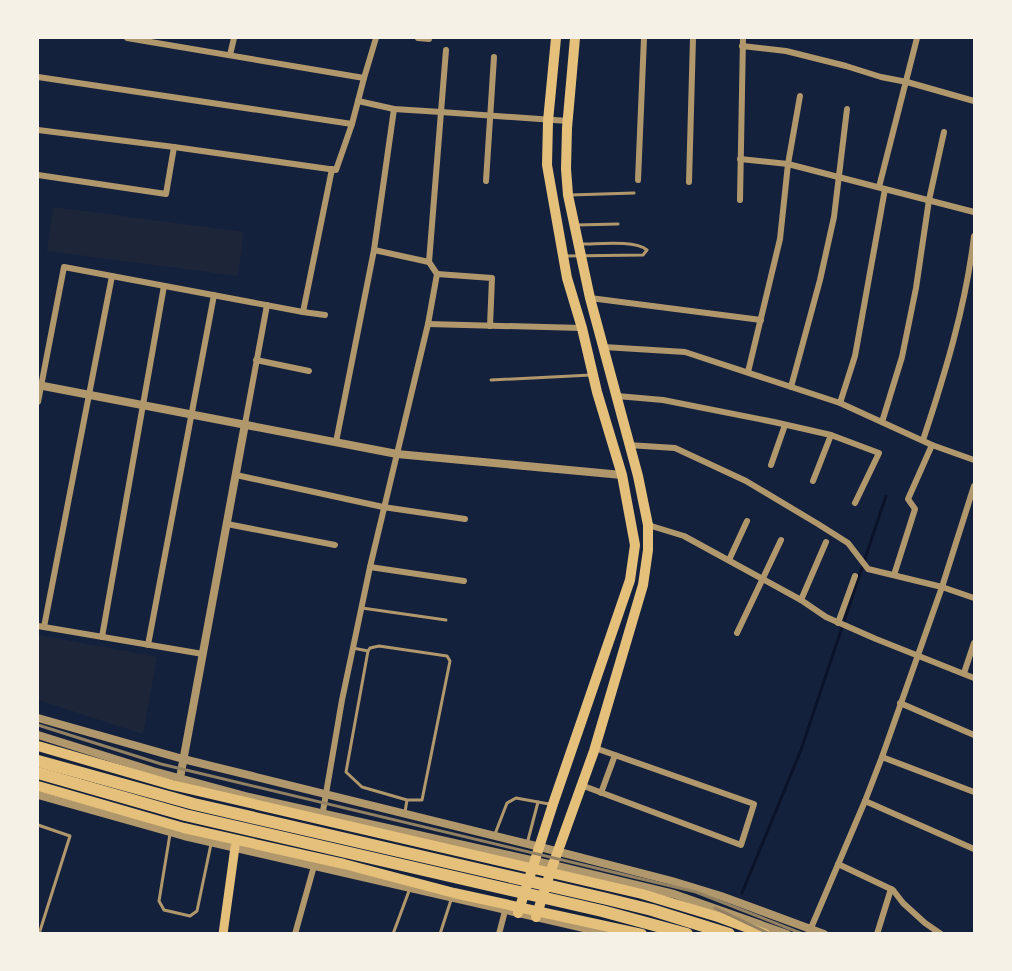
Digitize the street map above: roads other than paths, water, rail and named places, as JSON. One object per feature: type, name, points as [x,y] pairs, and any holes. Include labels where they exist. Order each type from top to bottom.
[{"type":"highway","points":[[38,760],[194,804],[607,899],[729,933]]},
{"type":"highway","points":[[38,773],[185,815],[602,911],[687,933]]},
{"type":"main road","points":[[519,910],[630,580],[635,545],[622,475],[567,278],[547,165],[548,121],[556,38]]},
{"type":"main road","points":[[537,914],[594,748],[643,585],[648,550],[648,525],[638,476],[590,298],[568,195],[566,169],[568,121],[575,38]]},
{"type":"main road","points":[[38,746],[172,785],[551,869],[642,894],[765,933]]},
{"type":"main road","points":[[38,786],[74,801],[344,864],[519,910],[642,933]]},
{"type":"main road","points":[[223,933],[235,847]]},
{"type":"street","points":[[127,38],[364,78]]},
{"type":"street","points":[[230,55],[234,38]]},
{"type":"street","points":[[38,130],[336,170],[352,124],[376,38]]},
{"type":"street","points":[[418,38],[429,39]]},
{"type":"street","points":[[638,180],[644,38]]},
{"type":"street","points":[[689,182],[693,38]]},
{"type":"street","points":[[740,200],[742,38]]},
{"type":"street","points":[[840,403],[859,334],[882,188],[917,38]]},
{"type":"street","points":[[742,46],[786,51],[975,101]]},
{"type":"street","points":[[38,735],[180,778],[322,817],[342,700],[370,567],[428,324],[437,274],[429,262],[446,50]]},
{"type":"street","points":[[486,181],[494,57]]},
{"type":"street","points":[[38,77],[352,124]]},
{"type":"street","points":[[748,372],[780,239],[788,164],[800,96]]},
{"type":"street","points":[[358,101],[394,109],[568,121]]},
{"type":"street","points":[[336,442],[374,250],[394,109]]},
{"type":"street","points":[[791,387],[820,280],[831,227],[848,109]]},
{"type":"street","points":[[882,422],[902,357],[916,288],[929,200],[944,132]]},
{"type":"street","points":[[38,175],[165,194],[174,147]]},
{"type":"street","points":[[740,159],[788,164],[838,175],[974,212],[975,203]]},
{"type":"street","points":[[303,312],[332,169]]},
{"type":"street","points":[[923,441],[959,318],[975,236]]},
{"type":"street","points":[[374,250],[429,262]]},
{"type":"street","points":[[38,402],[39,385],[64,267],[325,315]]},
{"type":"street","points":[[437,274],[492,278],[490,326]]},
{"type":"street","points":[[112,276],[90,395],[41,626],[203,654]]},
{"type":"street","points":[[102,637],[164,286]]},
{"type":"street","points":[[148,645],[214,295]]},
{"type":"street","points":[[590,298],[760,320]]},
{"type":"street","points":[[180,778],[267,305]]},
{"type":"street","points":[[428,324],[582,328]]},
{"type":"street","points":[[604,347],[685,352],[840,403],[932,445],[975,460]]},
{"type":"street","points":[[256,360],[309,370]]},
{"type":"street","points":[[39,385],[397,454],[622,475]]},
{"type":"street","points":[[617,396],[663,400],[831,435],[879,453],[855,503]]},
{"type":"street","points":[[771,465],[784,425]]},
{"type":"street","points":[[813,480],[831,435]]},
{"type":"street","points":[[628,445],[675,448],[746,481],[848,543],[868,569],[942,587],[975,598]]},
{"type":"street","points":[[894,575],[915,509],[908,499],[932,445]]},
{"type":"street","points":[[236,475],[383,507],[465,519]]},
{"type":"street","points":[[811,928],[882,757],[975,486]]},
{"type":"street","points":[[729,560],[747,521]]},
{"type":"street","points":[[227,524],[334,545]]},
{"type":"street","points":[[648,525],[684,536],[801,600],[826,617],[975,678]]},
{"type":"street","points":[[737,633],[781,540]]},
{"type":"street","points":[[801,600],[826,542]]},
{"type":"street","points":[[370,567],[464,581]]},
{"type":"street","points":[[838,622],[855,576]]},
{"type":"street","points":[[964,673],[975,644]]},
{"type":"street","points":[[900,704],[975,735]]},
{"type":"street","points":[[38,717],[183,759],[558,851],[702,890],[824,933]]},
{"type":"street","points":[[581,785],[739,845],[744,835],[754,804],[594,748]]},
{"type":"street","points":[[601,793],[615,755]]},
{"type":"street","points":[[882,757],[975,792]]},
{"type":"street","points":[[38,795],[74,801],[171,833],[452,899],[505,910],[519,910]]},
{"type":"street","points":[[865,801],[975,849]]},
{"type":"street","points":[[838,864],[891,889],[925,923],[941,933]]},
{"type":"street","points":[[295,933],[314,866]]},
{"type":"street","points":[[551,869],[674,894],[787,933]]},
{"type":"street","points":[[877,933],[891,889]]},
{"type":"street","points":[[499,933],[505,910]]},
{"type":"street","points":[[537,914],[610,933]]},
{"type":"lane","points":[[568,195],[634,193]]},
{"type":"lane","points":[[574,225],[618,224]]},
{"type":"lane","points":[[579,244],[630,244],[648,250],[644,255],[581,255],[562,251],[579,244]]},
{"type":"lane","points":[[491,380],[593,375]]},
{"type":"lane","points":[[362,608],[446,620]]},
{"type":"lane","points":[[379,646],[447,656],[450,661],[422,800],[407,800],[362,787],[346,772],[368,651],[370,648],[379,646]]},
{"type":"lane","points":[[353,648],[368,651]]},
{"type":"lane","points":[[494,836],[507,803],[511,800],[516,798],[553,804]]},
{"type":"lane","points":[[404,814],[407,800]]},
{"type":"lane","points":[[527,844],[538,802]]},
{"type":"lane","points":[[38,825],[70,836],[39,933]]},
{"type":"lane","points":[[171,833],[159,902],[164,910],[190,915],[197,911],[212,842]]},
{"type":"lane","points":[[393,933],[410,889]]},
{"type":"lane","points":[[440,933],[452,899]]},
{"type":"waterway","points":[[742,893],[801,750],[886,496]]},
{"type":"railway","points":[[38,725],[161,764],[696,892],[803,934]]},
{"type":"railway","points":[[715,908],[770,934]]}]
